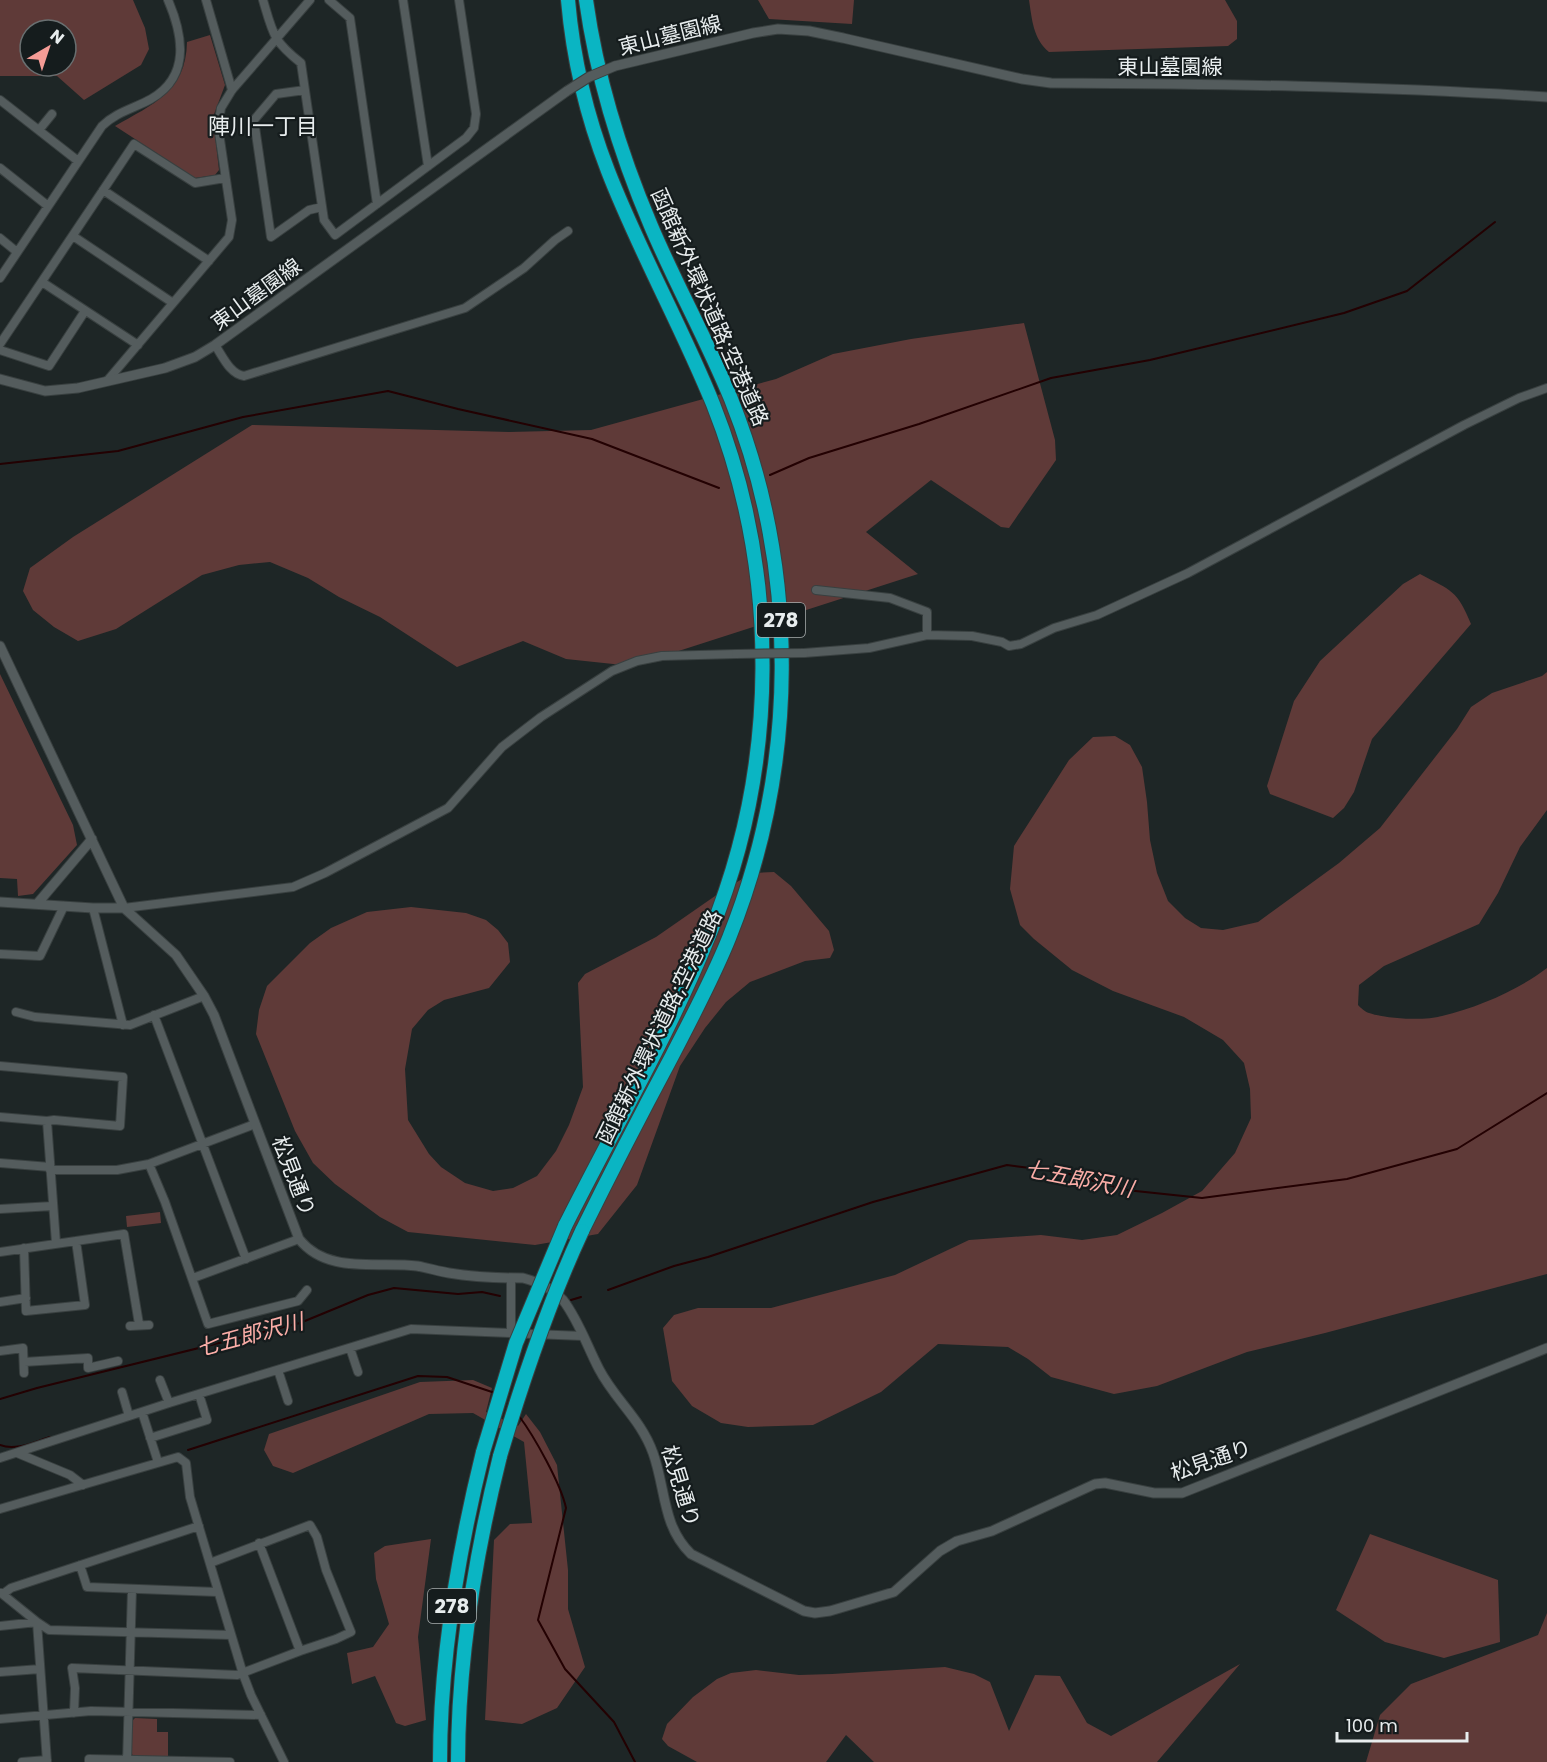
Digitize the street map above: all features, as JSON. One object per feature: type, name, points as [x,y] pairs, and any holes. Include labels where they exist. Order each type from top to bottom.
[{"type":"highway","name":"函館新外環状道路;空港道路","points":[[440,1762],[444,1678],[452,1604],[483,1452],[516,1343],[565,1226],[694,971],[726,892],[750,804],[758,754],[763,698],[763,642],[755,555],[730,453],[697,367],[634,233],[607,168],[585,97],[570,28],[568,0]]},
{"type":"highway","name":"函館新外環状道路;空港道路","points":[[458,1762],[462,1681],[470,1607],[480,1546],[500,1456],[533,1348],[558,1281],[711,978],[744,898],[756,860],[768,808],[777,757],[782,698],[782,642],[774,554],[764,505],[748,448],[718,369],[652,229],[626,164],[603,92],[586,0]]},
{"type":"street","points":[[0,278],[107,121],[158,95],[172,78],[179,63],[181,45],[178,26],[168,0]]},
{"type":"street","points":[[206,0],[232,90]]},
{"type":"street","points":[[263,0],[277,40],[301,63],[324,220],[335,235],[466,138],[476,122],[459,0]]},
{"type":"street","points":[[107,381],[226,242],[231,227],[218,120],[223,103],[310,0]]},
{"type":"street","points":[[329,0],[350,18],[377,204]]},
{"type":"street","points":[[403,0],[428,166]]},
{"type":"street","name":"東山墓園線","points":[[0,379],[45,391],[78,388],[182,362],[215,345],[589,77],[615,66],[742,35],[778,29],[809,32],[1022,79],[1051,83],[1267,84],[1547,97]]},
{"type":"street","points":[[305,90],[276,94],[254,120],[271,237],[309,210],[322,207]]},
{"type":"street","points":[[0,100],[78,161]]},
{"type":"street","points":[[39,130],[52,114]]},
{"type":"street","points":[[0,344],[134,144],[195,183],[225,178]]},
{"type":"street","points":[[0,168],[48,206]]},
{"type":"street","points":[[103,190],[209,261]]},
{"type":"street","points":[[215,345],[232,370],[244,376],[465,308],[524,268],[568,231]]},
{"type":"street","points":[[73,236],[173,303]]},
{"type":"street","points":[[0,238],[17,252]]},
{"type":"street","points":[[42,282],[138,345]]},
{"type":"street","points":[[0,350],[49,366],[85,311]]},
{"type":"street","points":[[0,902],[124,908],[293,887],[448,808],[502,747],[541,717],[612,671],[637,661],[662,656],[804,653],[869,648],[927,635],[972,636],[1002,642],[1009,646],[1021,644],[1054,628],[1098,615],[1188,573],[1473,420],[1519,398],[1547,388]]},
{"type":"street","points":[[816,590],[890,598],[927,612],[927,635]]},
{"type":"street","points":[[0,646],[124,908]]},
{"type":"street","points":[[37,904],[92,839]]},
{"type":"street","points":[[0,954],[40,956],[64,906]]},
{"type":"street","points":[[93,908],[123,1024]]},
{"type":"street","name":"松見通り","points":[[124,908],[176,955],[204,996],[214,1015],[299,1239],[307,1249],[320,1256],[346,1264],[402,1265],[452,1274],[532,1280],[551,1290],[561,1298],[574,1317],[599,1369],[642,1427],[654,1455],[671,1527],[682,1545],[691,1554],[804,1611],[815,1613],[894,1592],[940,1551],[957,1541],[992,1531],[1095,1484],[1105,1483],[1155,1493],[1182,1493],[1547,1348]]},
{"type":"street","points":[[16,1012],[35,1017],[130,1024],[204,996]]},
{"type":"street","points":[[154,1015],[246,1259]]},
{"type":"street","points":[[0,1066],[123,1077],[120,1126],[0,1117]]},
{"type":"street","points":[[47,1121],[56,1243]]},
{"type":"street","points":[[0,1163],[50,1168],[117,1170],[149,1164],[255,1124]]},
{"type":"street","points":[[149,1164],[193,1278],[208,1324],[298,1301],[307,1290]]},
{"type":"street","points":[[0,1209],[53,1206]]},
{"type":"street","points":[[0,1252],[124,1234],[139,1324]]},
{"type":"street","points":[[193,1278],[299,1239]]},
{"type":"street","points":[[24,1248],[26,1311],[85,1305],[76,1241]]},
{"type":"street","points":[[511,1278],[511,1333]]},
{"type":"street","points":[[0,1302],[26,1298]]},
{"type":"street","points":[[129,1326],[149,1325]]},
{"type":"street","points":[[1,1456],[17,1453],[169,1403],[411,1329],[583,1336]]},
{"type":"street","points":[[0,1351],[23,1348],[24,1373]]},
{"type":"street","points":[[350,1348],[358,1372]]},
{"type":"street","points":[[24,1362],[88,1358],[88,1368],[118,1361]]},
{"type":"street","points":[[278,1370],[288,1401]]},
{"type":"street","points":[[160,1380],[169,1403]]},
{"type":"street","points":[[122,1392],[129,1416]]},
{"type":"street","points":[[150,1438],[207,1420],[198,1394]]},
{"type":"street","points":[[142,1412],[158,1462]]},
{"type":"street","points":[[17,1453],[70,1475],[83,1485]]},
{"type":"street","points":[[0,1509],[178,1457],[186,1463],[190,1497],[243,1674],[284,1762]]},
{"type":"street","points":[[74,1713],[75,1688],[72,1668],[243,1674],[351,1632],[326,1570],[317,1537],[310,1525],[210,1563]]},
{"type":"street","points":[[199,1526],[1,1593],[49,1630],[231,1635]]},
{"type":"street","points":[[259,1543],[300,1651]]},
{"type":"street","points":[[80,1565],[87,1587],[218,1592]]},
{"type":"street","points":[[127,1761],[132,1589]]},
{"type":"street","points":[[0,1626],[37,1622]]},
{"type":"street","points":[[22,1762],[47,1761],[37,1622]]},
{"type":"street","points":[[0,1672],[40,1669]]},
{"type":"street","points":[[0,1719],[74,1713],[128,1712],[261,1715]]},
{"type":"street","points":[[89,1762],[89,1759],[230,1762]]},
{"type":"shaded area","points":[[0,0],[133,0],[145,28],[149,49],[141,65],[84,100],[59,78],[78,78],[78,18],[18,18],[18,76],[0,76]]},
{"type":"shaded area","points":[[758,0],[854,0],[852,24],[769,19]]},
{"type":"shaded area","points":[[1029,0],[1225,0],[1237,21],[1237,39],[1228,46],[1049,52],[1036,35]]},
{"type":"shaded area","points":[[210,35],[225,85],[213,117],[219,170],[215,175],[195,178],[115,126],[142,111],[165,94],[181,73],[187,42]]},
{"type":"shaded area","points":[[1024,323],[1055,440],[1056,460],[1009,528],[1001,527],[931,480],[866,532],[918,574],[632,666],[566,659],[523,641],[457,667],[380,617],[339,597],[308,578],[270,562],[239,565],[202,575],[116,629],[78,641],[54,627],[33,610],[23,591],[30,568],[73,537],[252,425],[509,432],[591,430],[776,379],[833,354],[911,339]]},
{"type":"shaded area","points":[[1420,574],[1452,593],[1462,604],[1471,624],[1372,739],[1354,792],[1344,808],[1333,818],[1270,794],[1267,786],[1294,701],[1320,661],[1403,584]]},
{"type":"shaded area","points":[[1547,672],[1547,810],[1520,847],[1498,893],[1479,924],[1384,966],[1359,985],[1358,1005],[1363,1010],[1385,1017],[1434,1018],[1497,997],[1547,968],[1547,1274],[1247,1352],[1157,1386],[1114,1394],[1051,1377],[1008,1347],[938,1344],[881,1392],[813,1425],[748,1427],[721,1423],[692,1406],[672,1381],[663,1328],[674,1315],[698,1308],[771,1308],[895,1275],[969,1240],[1041,1235],[1082,1240],[1117,1235],[1202,1191],[1235,1153],[1251,1118],[1250,1089],[1244,1063],[1223,1040],[1184,1017],[1113,991],[1072,970],[1020,925],[1010,889],[1014,846],[1069,760],[1093,737],[1115,736],[1130,745],[1142,767],[1150,840],[1157,873],[1168,901],[1185,918],[1201,928],[1223,930],[1258,922],[1339,863],[1380,828],[1457,729],[1471,707],[1492,693],[1542,676]]},
{"type":"shaded area","points":[[0,674],[73,825],[77,845],[33,894],[18,896],[17,879],[0,878]]},
{"type":"shaded area","points":[[774,872],[791,886],[829,931],[834,950],[830,958],[805,961],[750,982],[726,1002],[705,1028],[680,1066],[637,1185],[598,1234],[535,1245],[408,1232],[380,1217],[335,1184],[313,1163],[295,1131],[256,1034],[259,1010],[267,986],[310,943],[331,928],[367,912],[411,907],[466,913],[486,920],[508,943],[510,962],[489,988],[444,1000],[428,1010],[412,1029],[405,1069],[408,1120],[429,1154],[441,1167],[465,1183],[493,1191],[513,1188],[537,1176],[556,1151],[569,1125],[583,1087],[578,983],[585,974],[656,937],[728,887],[753,873]]},
{"type":"shaded area","points":[[160,1212],[161,1223],[127,1227],[126,1216]]},
{"type":"shaded area","points":[[473,1380],[492,1388],[486,1412],[518,1426],[526,1414],[540,1432],[557,1465],[568,1570],[568,1609],[585,1667],[557,1708],[522,1724],[485,1720],[494,1540],[510,1524],[532,1523],[524,1442],[473,1413],[429,1414],[293,1473],[273,1466],[264,1450],[269,1434],[420,1382]]},
{"type":"shaded area","points":[[1370,1534],[1498,1580],[1500,1642],[1444,1658],[1385,1642],[1336,1610]]},
{"type":"shaded area","points":[[431,1539],[418,1637],[426,1720],[405,1726],[396,1723],[375,1676],[352,1684],[347,1653],[373,1647],[389,1624],[376,1579],[374,1553],[385,1546]]},
{"type":"shaded area","points":[[1547,1613],[1547,1762],[1366,1762],[1380,1715],[1411,1684],[1538,1635]]},
{"type":"shaded area","points":[[1240,1664],[1157,1762],[874,1762],[846,1735],[826,1762],[697,1762],[668,1746],[662,1739],[667,1724],[693,1697],[717,1679],[731,1673],[756,1670],[799,1675],[945,1667],[974,1674],[990,1682],[1009,1731],[1035,1675],[1060,1676],[1087,1723],[1111,1736]]},
{"type":"shaded area","points":[[135,1718],[157,1719],[157,1732],[168,1732],[168,1757],[131,1754],[132,1721]]},
{"type":"waterway","points":[[770,475],[809,458],[919,424],[1051,378],[1150,360],[1344,313],[1407,291],[1495,222]]},
{"type":"waterway","points":[[0,464],[118,451],[243,417],[388,391],[592,439],[719,488]]},
{"type":"waterway","name":"七五郎沢川","points":[[608,1290],[674,1266],[708,1257],[873,1202],[1007,1165],[1062,1172],[1126,1190],[1202,1198],[1347,1179],[1457,1149],[1547,1093]]},
{"type":"waterway","name":"七五郎沢川","points":[[0,1399],[300,1323],[368,1295],[394,1288],[458,1294],[482,1292],[500,1296]]},
{"type":"waterway","name":"七五郎沢川","points":[[571,1300],[581,1297]]},
{"type":"waterway","points":[[188,1450],[418,1376],[447,1377],[495,1393]]},
{"type":"waterway","points":[[519,1416],[546,1460],[559,1486],[566,1508],[538,1620],[565,1669],[614,1722],[635,1762]]},
{"type":"waterway","points":[[0,1445],[19,1446],[50,1437]]},
{"type":"district","name":"陣川一丁目","points":[[263,126]]}]
